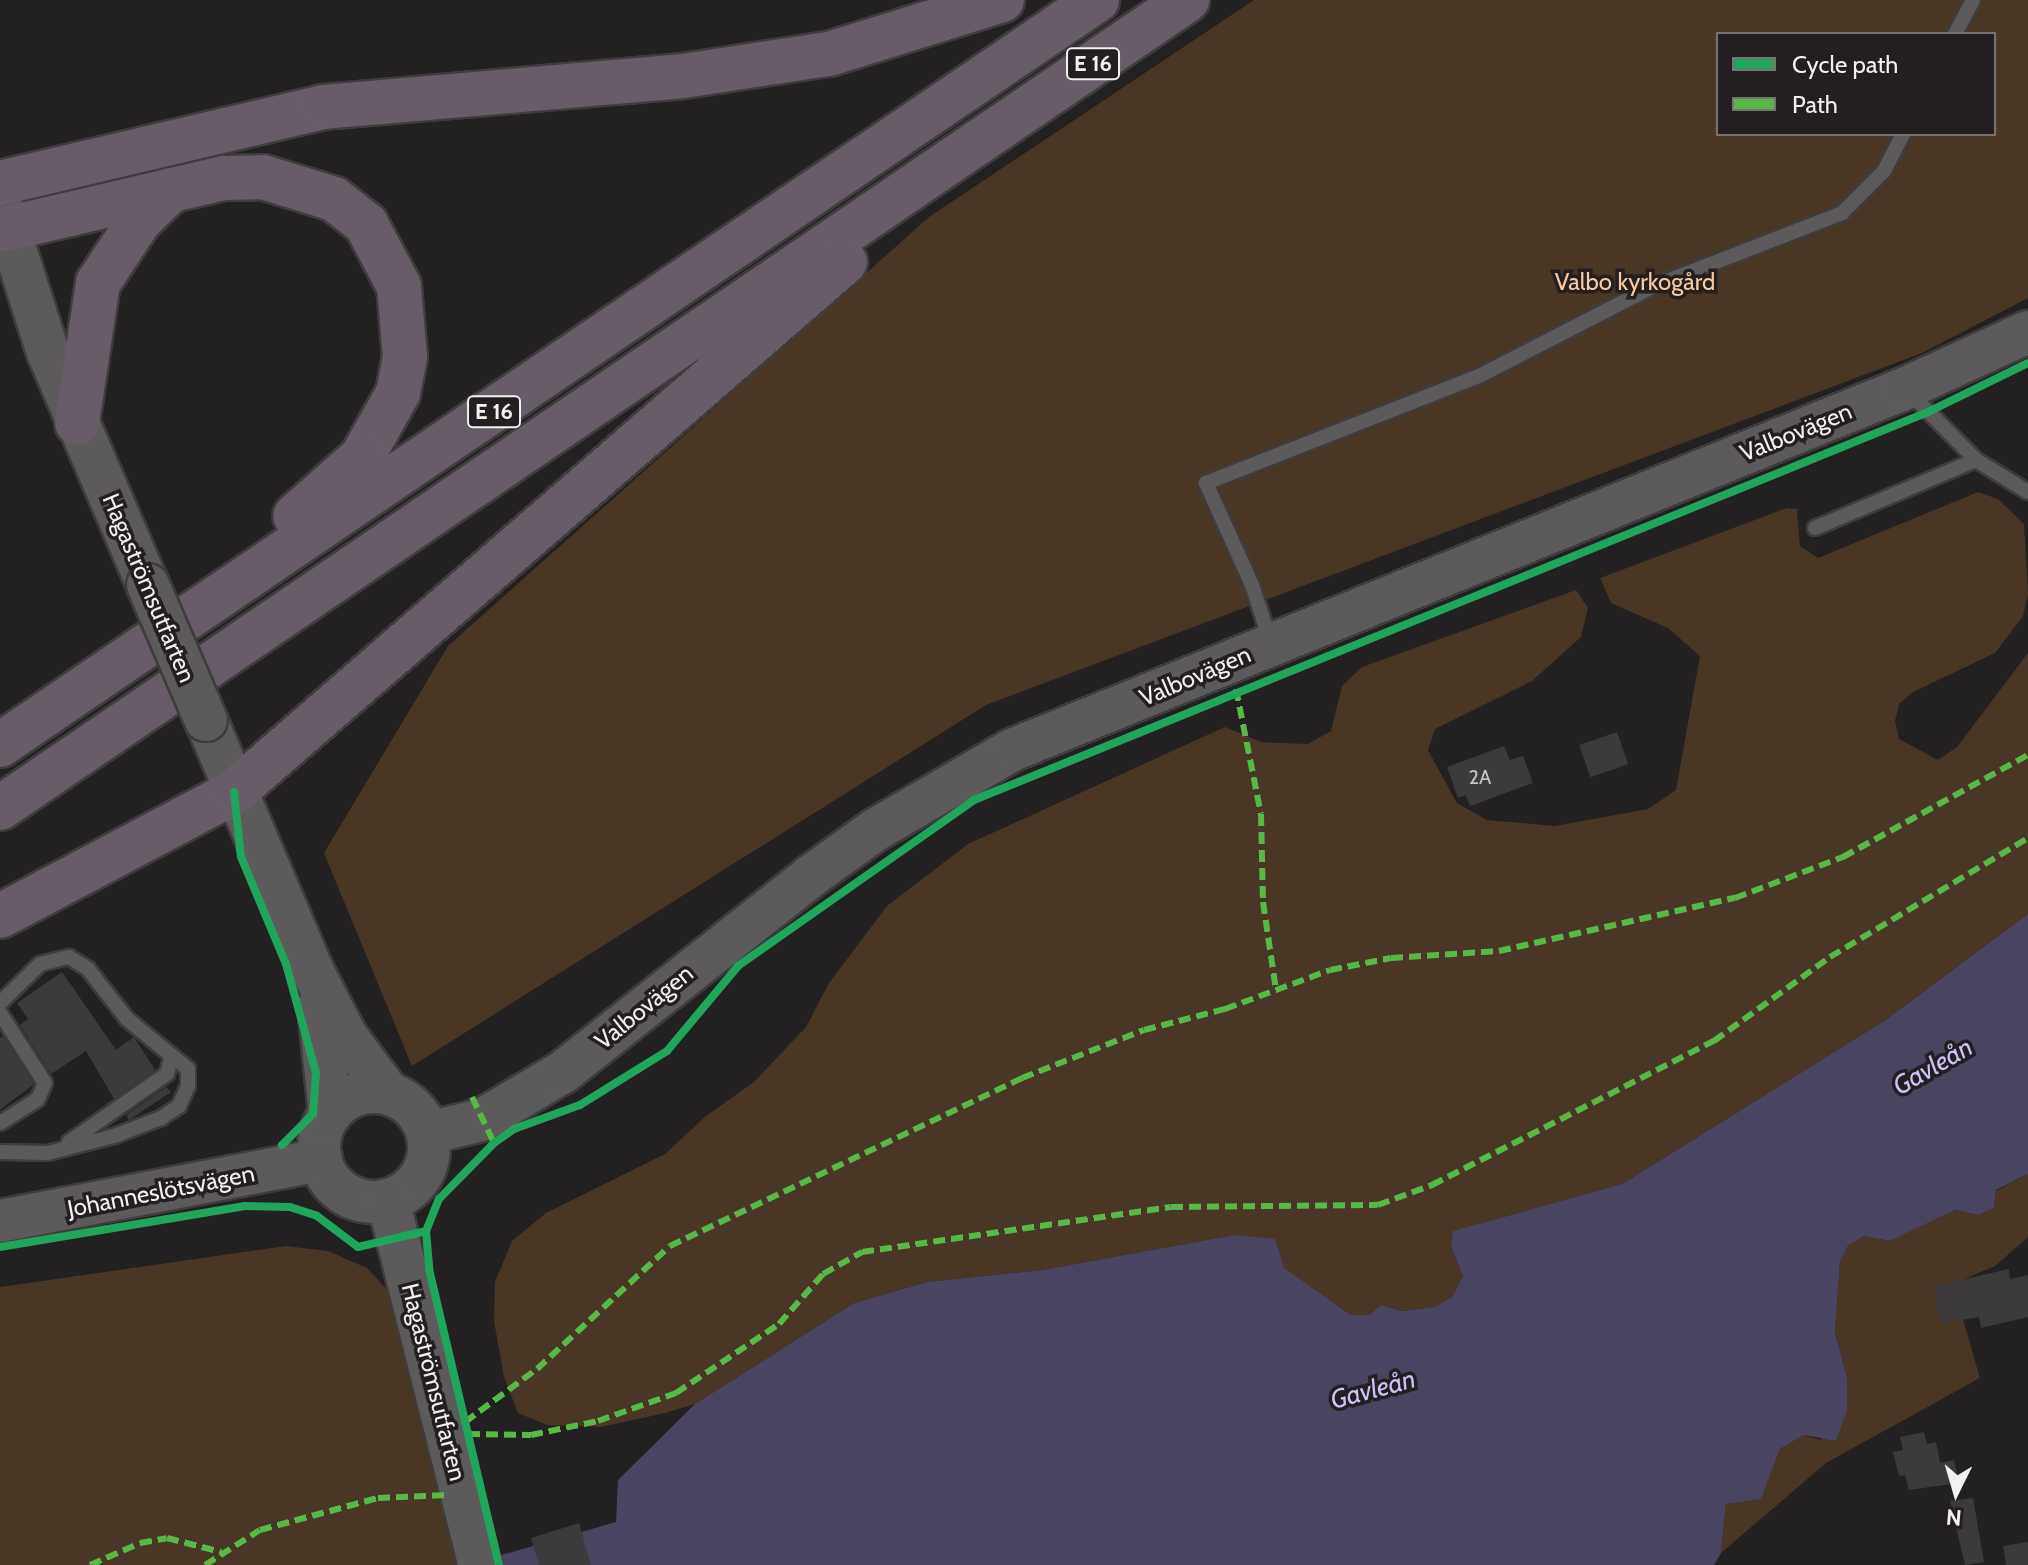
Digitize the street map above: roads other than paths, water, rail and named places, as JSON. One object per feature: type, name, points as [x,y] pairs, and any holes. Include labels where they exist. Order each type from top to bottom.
[{"type":"highway","points":[[0,183],[323,107],[683,76],[829,54],[1002,0]]},
{"type":"highway","name":"E 16","points":[[0,745],[1097,0]]},
{"type":"highway","name":"E 16","points":[[0,808],[1187,0]]},
{"type":"highway","points":[[0,916],[234,792],[1000,128]]},
{"type":"highway","points":[[3,216],[171,190],[224,178],[263,177],[334,199],[366,224],[399,286],[405,357],[398,393],[362,457],[326,492],[98,678]]},
{"type":"highway","points":[[77,423],[98,283],[139,221],[171,190]]},
{"type":"main road","name":"Hagaströmsutfarten","points":[[3,216],[77,423],[312,970],[346,1036],[389,1094],[408,1103],[428,1133]]},
{"type":"main road","name":"Valbovägen","points":[[428,1133],[482,1120],[563,1072],[811,876],[947,786],[1012,750],[1906,388],[2028,332]]},
{"type":"main road","name":"Hagaströmsutfarten","points":[[312,970],[325,1032],[330,1114],[321,1136],[321,1160]]},
{"type":"main road","points":[[330,1114],[356,1095],[389,1094]]},
{"type":"main road","points":[[321,1160],[339,1189],[371,1201],[388,1200],[421,1174],[429,1150],[428,1133]]},
{"type":"main road","name":"Johanneslötsvägen","points":[[0,1221],[321,1160]]},
{"type":"main road","name":"Hagaströmsutfarten","points":[[388,1200],[479,1564]]},
{"type":"lane","points":[[1956,32],[1973,0]]},
{"type":"lane","points":[[1271,644],[1252,585],[1206,483],[1479,376],[1654,286],[1842,213],[1884,171],[1902,136]]},
{"type":"lane","points":[[1906,388],[1976,460],[2028,492]]},
{"type":"lane","points":[[1815,528],[1976,460]]},
{"type":"lane","points":[[0,1003],[40,964],[69,957],[88,969],[127,1019],[188,1069],[188,1086],[179,1106],[114,1136],[48,1153],[0,1152]]},
{"type":"lane","points":[[0,1013],[45,1083],[38,1099],[0,1123]]},
{"type":"lane","points":[[48,1153],[100,1125],[167,1074],[171,1058]]},
{"type":"water","name":"Gavleån","points":[[2028,914],[2028,1174],[1996,1190],[1994,1208],[1979,1215],[1955,1210],[1890,1241],[1864,1236],[1848,1246],[1840,1262],[1835,1332],[1847,1378],[1847,1410],[1836,1441],[1804,1435],[1780,1449],[1761,1499],[1726,1504],[1721,1553],[1714,1565],[467,1565],[616,1522],[618,1480],[695,1404],[854,1303],[927,1282],[1042,1270],[1234,1235],[1275,1239],[1284,1268],[1351,1315],[1369,1315],[1381,1305],[1402,1311],[1434,1307],[1452,1297],[1463,1276],[1451,1247],[1453,1231],[1622,1184],[1884,1021]]},
{"type":"park label","name":"Valbo kyrkogård","points":[[1635,282]]}]
